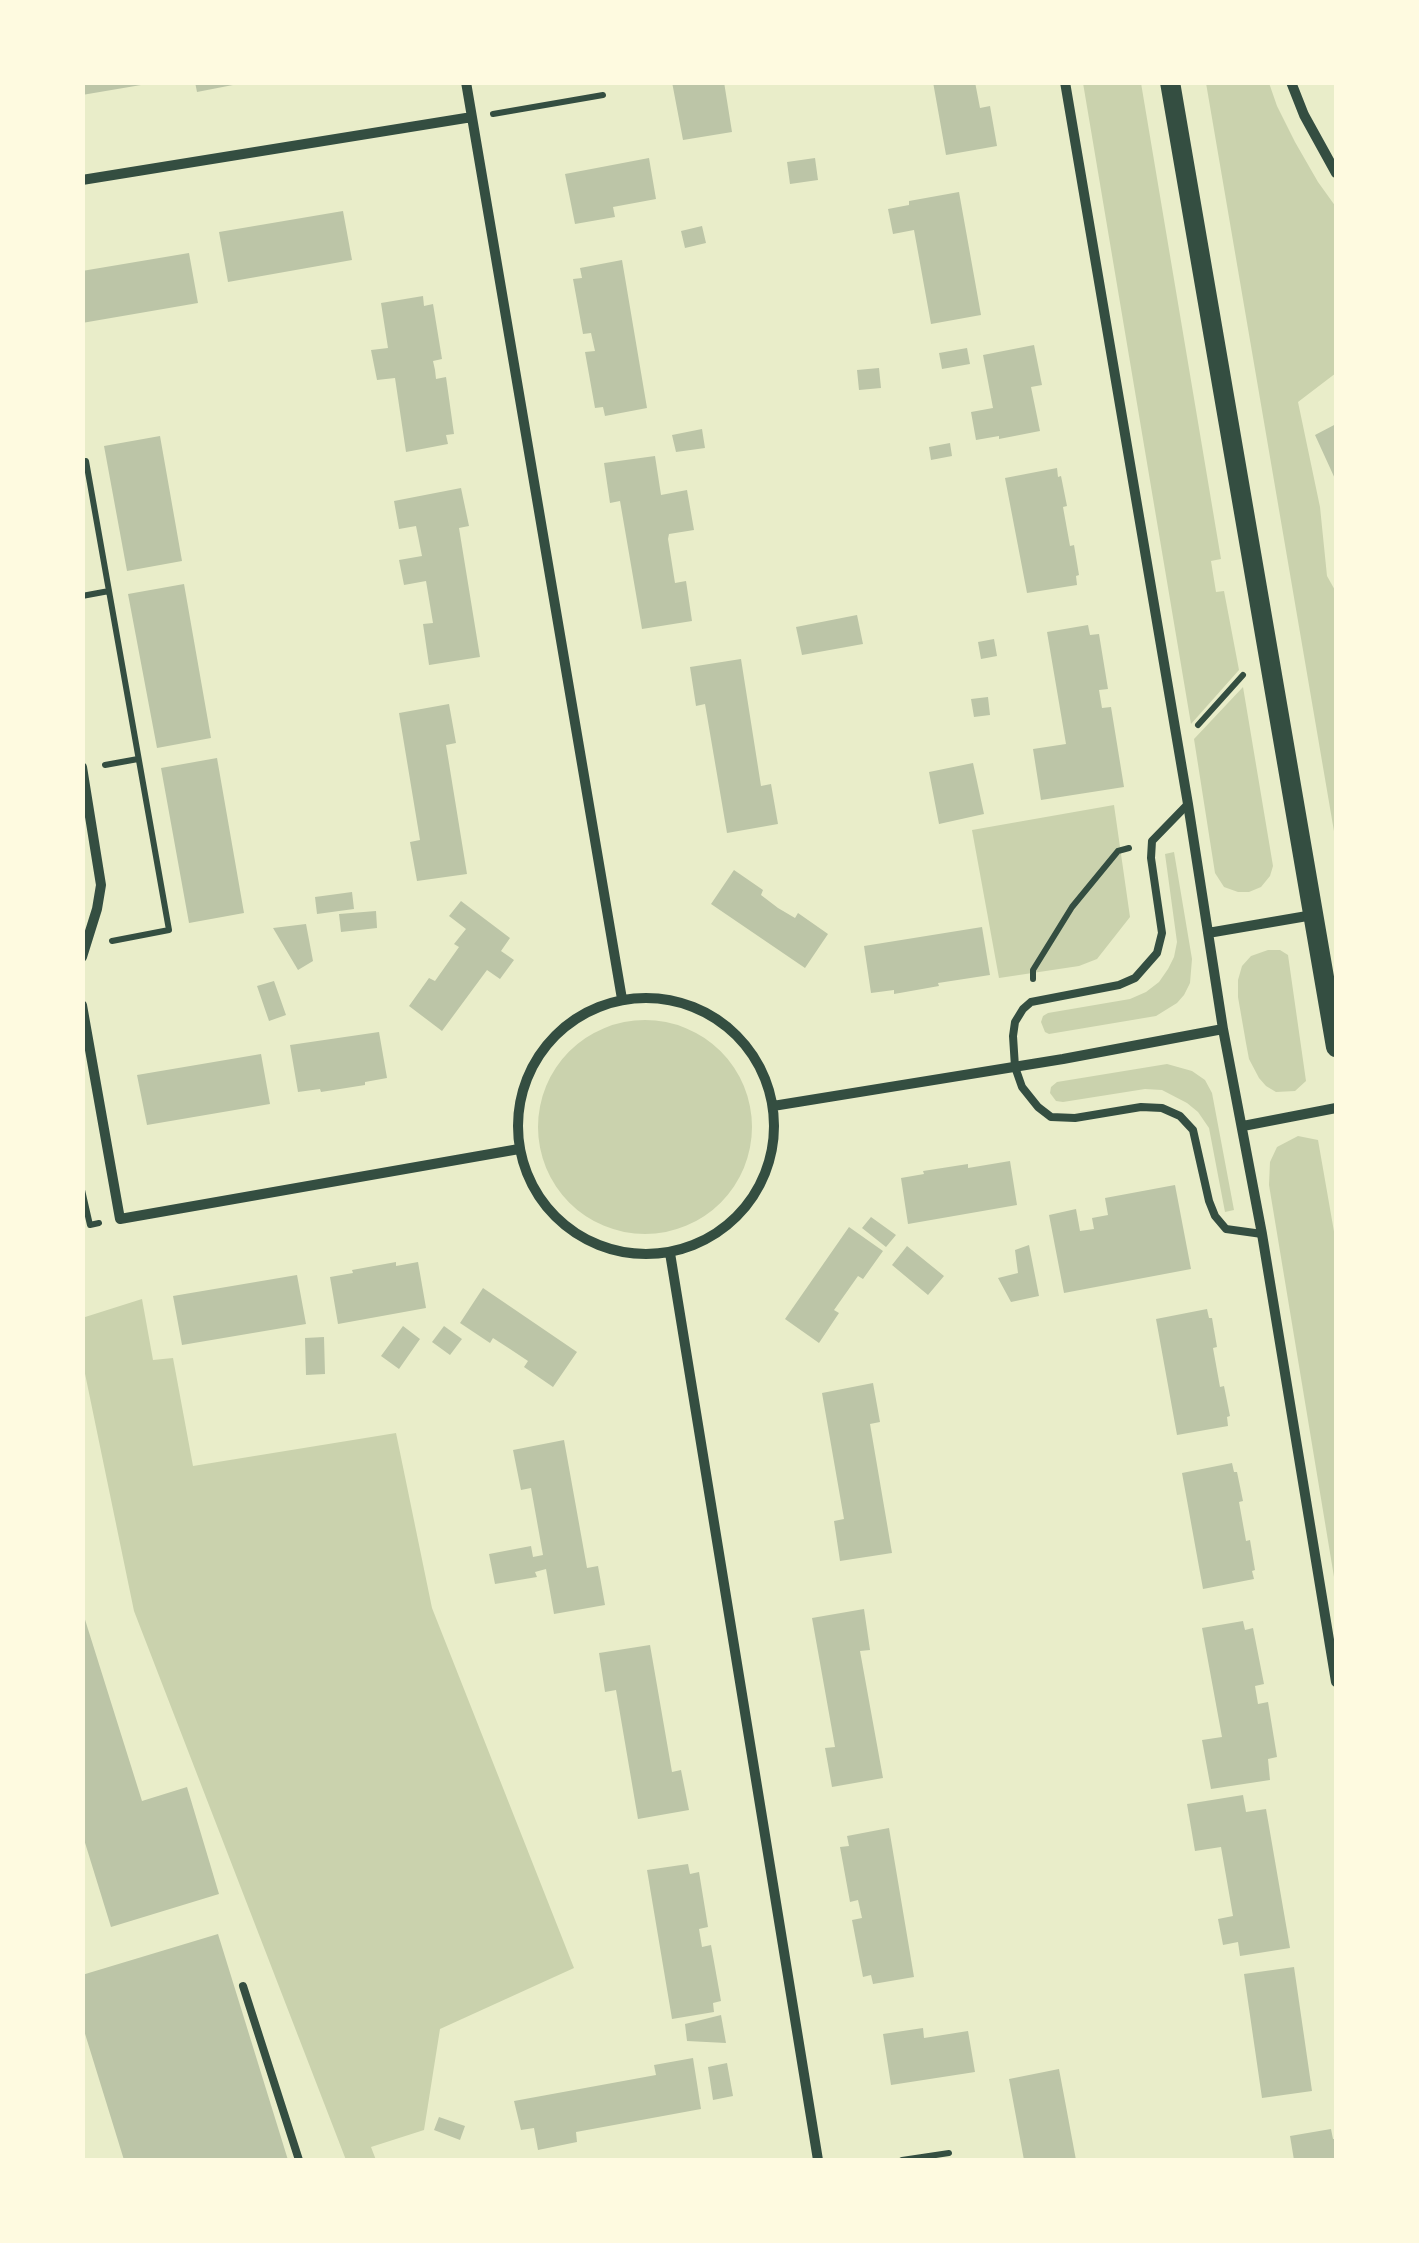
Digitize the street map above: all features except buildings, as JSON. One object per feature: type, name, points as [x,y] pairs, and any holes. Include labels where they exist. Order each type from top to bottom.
[{"type":"main road","points":[[1170,82],[1336,1046]]},
{"type":"street","points":[[466,82],[622,999]]},
{"type":"street","points":[[1065,82],[1336,1682]]},
{"type":"street","points":[[1291,82],[1336,173]]},
{"type":"street","points":[[82,180],[472,117]]},
{"type":"street","points":[[82,767],[102,885],[84,952]]},
{"type":"street","points":[[1208,932],[1313,915]]},
{"type":"street","points":[[657,998],[690,1005],[720,1021],[745,1044],[763,1073],[773,1106],[773,1145],[762,1183],[739,1216],[708,1239],[670,1253],[630,1254],[591,1242],[557,1220],[533,1187],[519,1150],[518,1109],[530,1070],[552,1037],[584,1012],[622,999],[657,998]]},
{"type":"street","points":[[82,1004],[120,1219],[519,1150]]},
{"type":"street","points":[[773,1106],[1223,1029]]},
{"type":"street","points":[[1243,1126],[1336,1108]]},
{"type":"street","points":[[670,1253],[818,2160]]},
{"type":"lane","points":[[1188,804],[1152,841],[1162,933],[1157,953],[1135,978],[1035,1000],[1023,1009],[1013,1036],[1016,1067],[1022,1088],[1051,1116],[1076,1118],[1141,1107],[1162,1108],[1180,1116],[1193,1130],[1215,1216],[1226,1228],[1262,1234]]},
{"type":"lane","points":[[243,1986],[299,2160]]},
{"type":"path","points":[[472,117],[603,95]]},
{"type":"path","points":[[84,952],[169,930],[86,479],[86,461]]},
{"type":"path","points":[[82,596],[108,592]]},
{"type":"path","points":[[1178,748],[1267,648]]},
{"type":"path","points":[[1035,1000],[1032,970],[1072,907],[1118,850],[1152,841]]},
{"type":"path","points":[[902,2160],[949,2153]]},
{"type":"green space","points":[[1083,83],[1141,83],[1221,559],[1211,561],[1216,592],[1224,591],[1239,670],[1191,724]]},
{"type":"green space","points":[[1206,83],[1269,83],[1295,142],[1336,207],[1336,373],[1298,402],[1320,507],[1327,576],[1336,592],[1336,843]]},
{"type":"green space","points":[[1243,687],[1273,866],[1261,887],[1249,892],[1224,887],[1215,873],[1194,739]]},
{"type":"green space","points":[[1114,805],[1130,917],[1097,959],[1079,966],[999,978],[972,830]]},
{"type":"green space","points":[[1174,852],[1192,959],[1190,983],[1184,995],[1156,1016],[1045,1032],[1041,1022],[1048,1013],[1130,999],[1159,982],[1174,957],[1177,942],[1165,854]]},
{"type":"green space","points":[[1268,950],[1288,955],[1306,1081],[1295,1091],[1276,1092],[1266,1086],[1249,1059],[1238,980],[1242,966],[1251,956]]},
{"type":"green space","points":[[645,1020],[686,1028],[721,1051],[744,1086],[752,1127],[744,1168],[721,1203],[686,1226],[645,1234],[604,1226],[569,1203],[546,1168],[538,1127],[546,1086],[569,1051],[604,1028]]},
{"type":"green space","points":[[1167,1064],[1192,1071],[1205,1080],[1212,1093],[1234,1210],[1225,1212],[1209,1128],[1187,1103],[1162,1090],[1145,1089],[1063,1102],[1056,1101],[1050,1093],[1057,1082]]},
{"type":"green space","points":[[1298,1136],[1318,1140],[1336,1243],[1336,1589],[1269,1185],[1270,1162],[1277,1147]]},
{"type":"green space","points":[[142,1299],[153,1360],[173,1358],[193,1466],[396,1433],[432,1608],[574,1968],[440,2029],[424,2130],[371,2147],[376,2160],[346,2160],[134,1611],[83,1364],[82,1318]]}]
